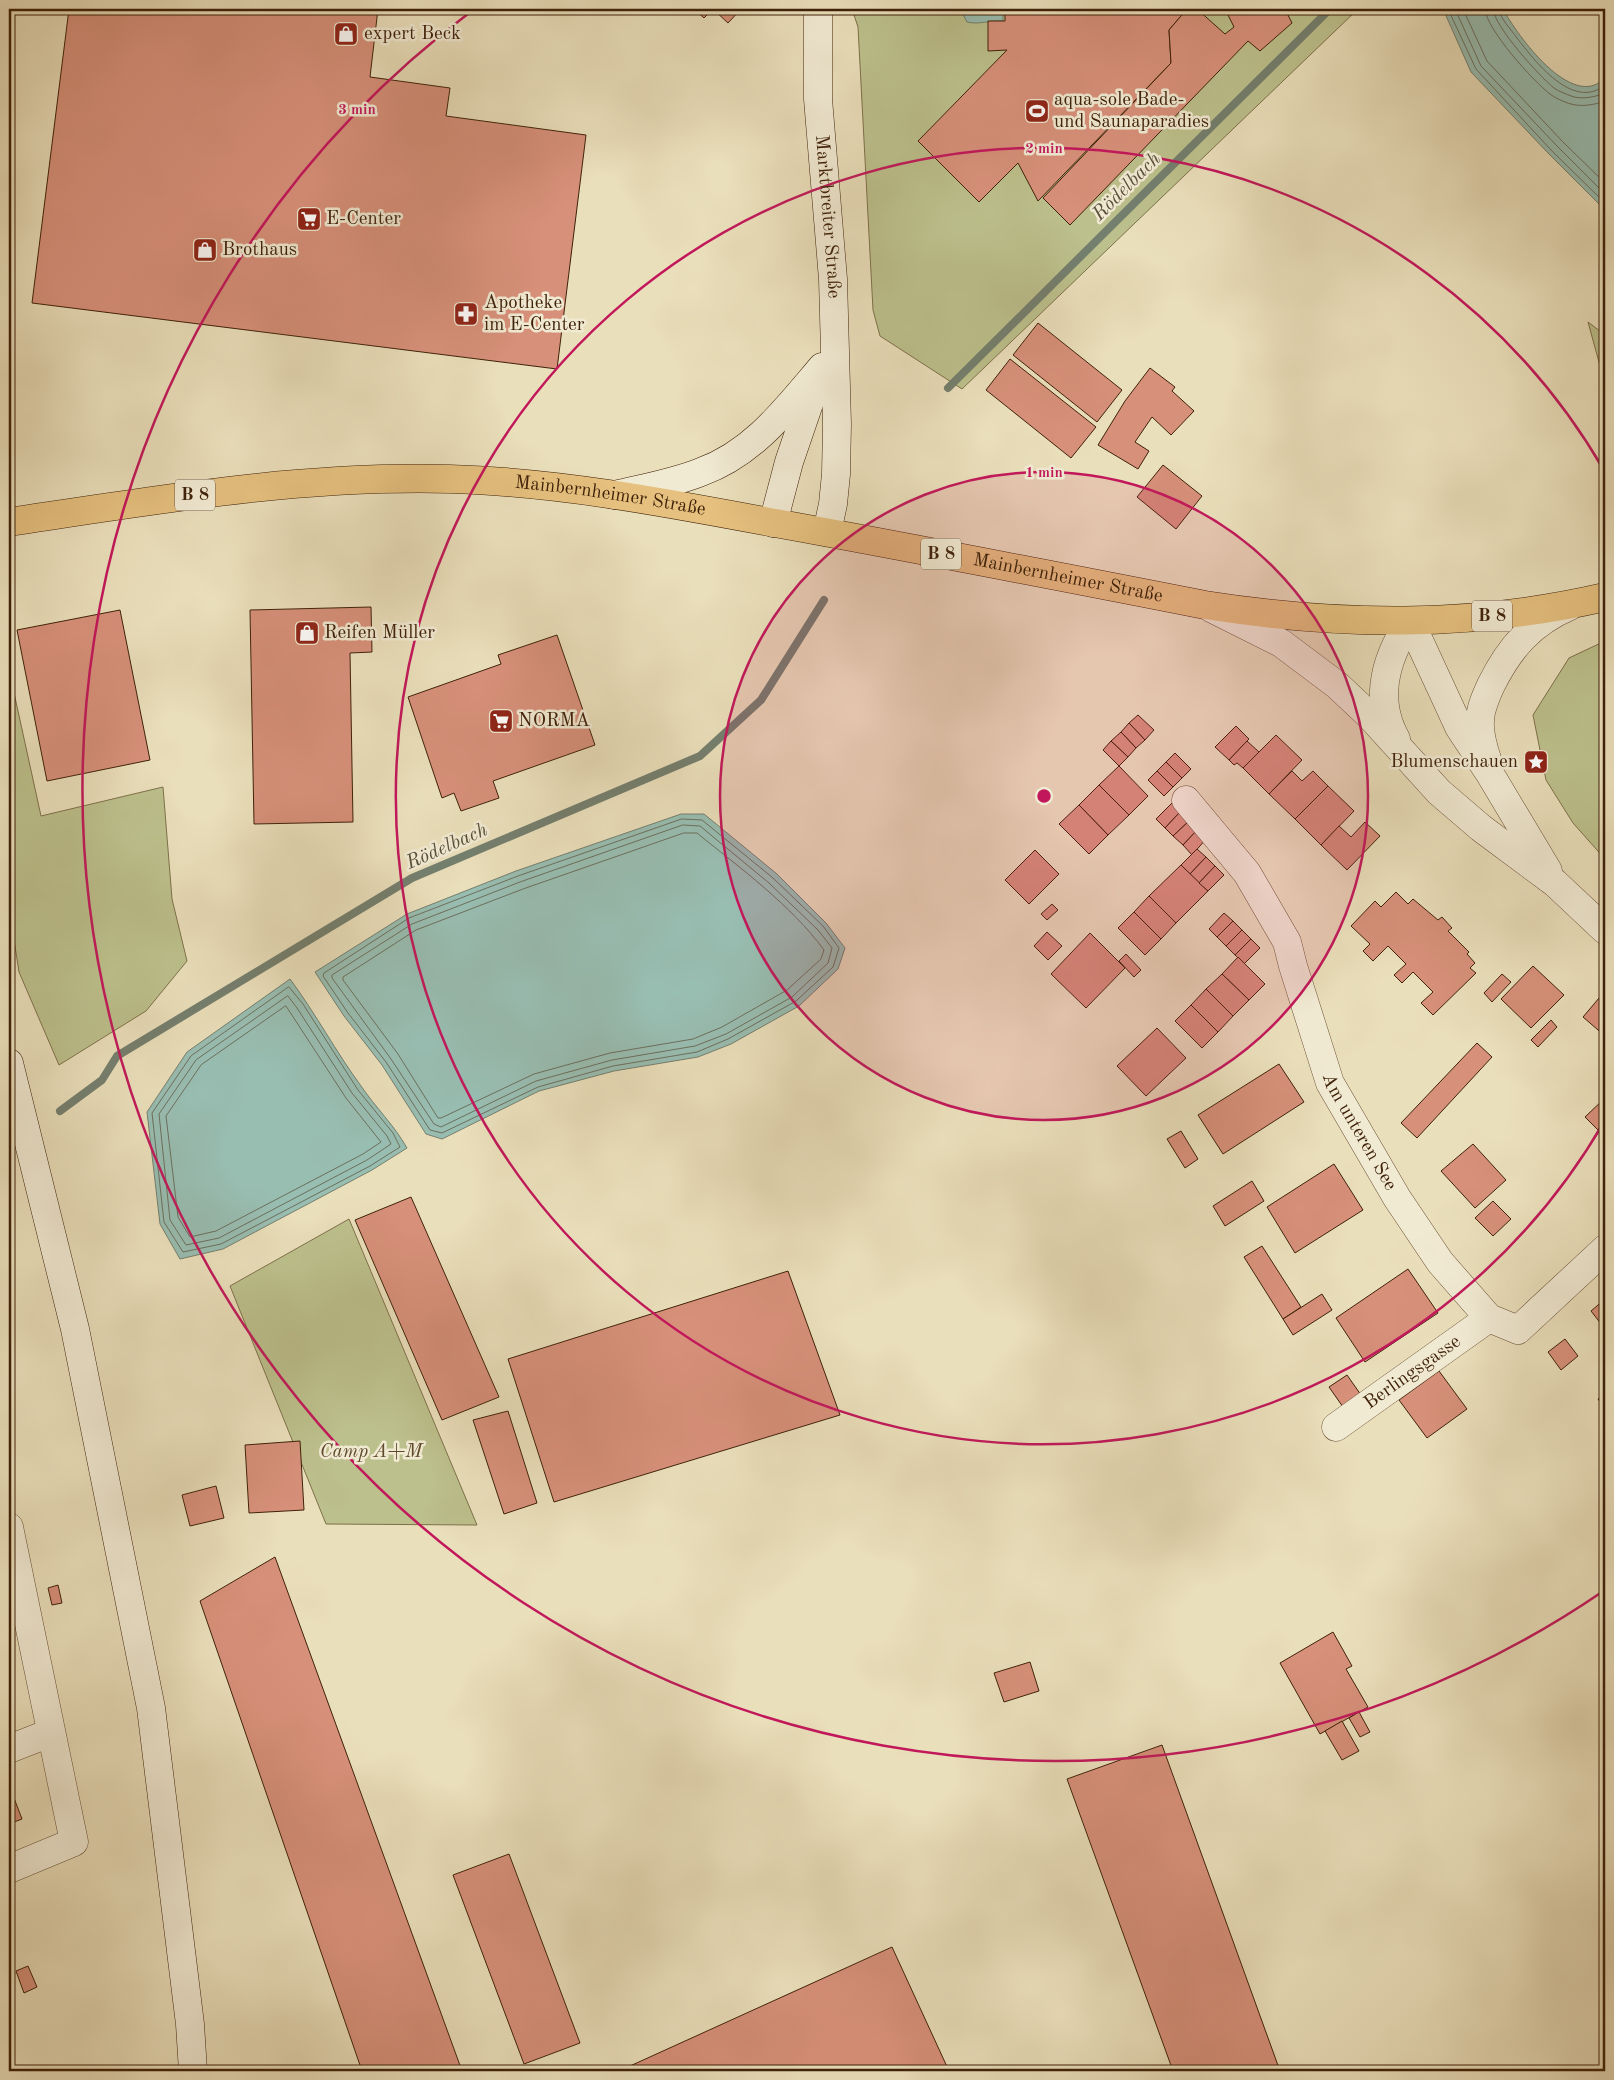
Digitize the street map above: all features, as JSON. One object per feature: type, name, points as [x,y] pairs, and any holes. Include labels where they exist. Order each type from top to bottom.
[{"type":"main road","name":"Mainbernheimer Straße","points":[[9,522],[241,489],[350,479],[452,479],[615,495],[714,510],[773,523],[1261,614],[1317,619],[1410,621],[1498,616],[1605,597]]},
{"type":"street","name":"Marktbreiter Straße","points":[[800,9],[818,99]]},
{"type":"street","name":"Marktbreiter Straße","points":[[818,9],[818,99],[834,279],[837,424],[836,474],[833,504],[827,532]]},
{"type":"street","name":"Marktbreiter Straße","points":[[773,523],[788,462],[834,333]]},
{"type":"street","points":[[615,495],[701,472],[740,452],[774,424],[822,368]]},
{"type":"street","name":"Mainbernheimer Straße","points":[[1490,774],[1481,738],[1480,720],[1490,688],[1503,661],[1517,642],[1534,626],[1553,613],[1574,604]]},
{"type":"street","name":"Mainbernheimer Straße","points":[[1205,605],[1281,643],[1310,663],[1371,717],[1440,792],[1481,828],[1555,883],[1605,930]]},
{"type":"street","name":"Mainbernheimer Straße","points":[[1403,751],[1393,734],[1387,716],[1384,697],[1385,677],[1389,659],[1396,642],[1410,621]]},
{"type":"street","name":"Mainbernheimer Straße","points":[[1410,621],[1459,726],[1555,883]]},
{"type":"street","name":"Am unteren See","points":[[1186,800],[1247,873],[1287,942],[1292,966],[1330,1083],[1397,1198],[1440,1262],[1489,1318],[1518,1330],[1605,1249]]},
{"type":"street","points":[[9,1063],[75,1329],[151,1708],[190,2024],[193,2071]]},
{"type":"street","name":"Berlingsgasse","points":[[1336,1426],[1489,1318]]},
{"type":"street","points":[[9,1527],[50,1734],[74,1842],[9,1869]]},
{"type":"street","points":[[9,1749],[50,1734]]},
{"type":"green space","points":[[852,9],[1358,9],[962,389],[880,336],[873,310],[858,27]]},
{"type":"green space","points":[[1588,322],[1605,335],[1605,384]]},
{"type":"green space","points":[[1605,641],[1605,859],[1573,823],[1546,780],[1533,715],[1569,658]]},
{"type":"green space","points":[[9,670],[41,816],[163,787],[172,899],[187,961],[146,1011],[59,1065],[19,972],[9,908]]},
{"type":"green space","name":"Camp A+M","points":[[349,1219],[477,1525],[326,1524],[230,1286]]},
{"type":"water","points":[[963,9],[1003,9],[1003,21],[967,22],[961,11]]},
{"type":"water","points":[[1443,9],[1503,9],[1520,36],[1547,66],[1562,78],[1577,85],[1592,86],[1605,78],[1605,210],[1471,72]]},
{"type":"water","points":[[681,814],[704,814],[777,874],[826,923],[845,948],[838,969],[799,1006],[731,1044],[698,1057],[614,1071],[539,1091],[442,1139],[426,1134],[382,1065],[344,1016],[315,972],[407,914],[516,871]]},
{"type":"water","points":[[290,979],[352,1073],[407,1148],[372,1170],[223,1249],[180,1259],[160,1224],[147,1112],[187,1052]]},
{"type":"building","name":"E-Center","points":[[69,9],[378,9],[370,77],[450,88],[446,116],[586,135],[557,369],[32,303]]},
{"type":"building","points":[[694,9],[713,9],[704,18]]},
{"type":"building","points":[[713,9],[741,9],[728,23]]},
{"type":"building","name":"aqua-sole Bade- und Saunaparadies","points":[[1005,9],[1187,9],[1169,30],[1171,63],[1038,201],[1018,163],[979,202],[918,141],[1007,50],[988,51],[988,21],[1005,21]]},
{"type":"building","points":[[1187,9],[1197,9],[1225,34],[1234,27],[1225,9],[1285,9],[1292,23],[1260,51],[1248,41],[1070,225],[1043,198],[1171,63],[1169,30]]},
{"type":"building","points":[[1038,323],[1122,390],[1097,422],[1013,355]]},
{"type":"building","points":[[1010,359],[1096,427],[1071,458],[986,390]]},
{"type":"building","points":[[1150,368],[1175,387],[1172,391],[1194,411],[1171,435],[1152,417],[1135,442],[1149,451],[1138,469],[1098,445],[1125,401]]},
{"type":"building","points":[[1163,465],[1202,496],[1176,529],[1137,497]]},
{"type":"building","points":[[371,607],[372,652],[350,653],[353,822],[254,824],[250,610]]},
{"type":"building","points":[[120,610],[150,760],[47,781],[17,630]]},
{"type":"building","name":"NORMA","points":[[557,635],[595,745],[493,781],[499,798],[461,811],[454,793],[442,798],[408,697],[501,664],[498,655]]},
{"type":"building","points":[[1138,715],[1154,730],[1145,740],[1129,723]]},
{"type":"building","points":[[1129,723],[1145,740],[1136,748],[1121,732]]},
{"type":"building","points":[[1236,726],[1249,739],[1229,760],[1215,747]]},
{"type":"building","points":[[1121,732],[1136,748],[1128,757],[1111,741]]},
{"type":"building","points":[[1276,735],[1302,760],[1269,794],[1243,768]]},
{"type":"building","points":[[1111,741],[1128,757],[1119,766],[1103,750]]},
{"type":"building","points":[[1247,741],[1259,752],[1243,768],[1237,763],[1234,765],[1229,760]]},
{"type":"building","points":[[1175,753],[1191,769],[1182,778],[1166,762]]},
{"type":"building","points":[[1166,762],[1182,778],[1173,787],[1157,771]]},
{"type":"building","points":[[1119,766],[1148,796],[1129,815],[1099,785]]},
{"type":"building","points":[[1157,771],[1173,787],[1164,796],[1148,780]]},
{"type":"building","points":[[1292,771],[1302,781],[1313,771],[1328,786],[1295,819],[1269,794]]},
{"type":"building","points":[[1099,785],[1129,815],[1108,835],[1079,805]]},
{"type":"building","points":[[1328,786],[1354,811],[1321,845],[1295,819]]},
{"type":"building","points":[[1172,803],[1180,812],[1165,828],[1156,819]]},
{"type":"building","points":[[1079,805],[1108,835],[1089,854],[1059,824]]},
{"type":"building","points":[[1180,812],[1189,821],[1173,836],[1165,828]]},
{"type":"building","points":[[1189,821],[1198,829],[1183,845],[1173,836]]},
{"type":"building","points":[[1365,822],[1380,836],[1347,870],[1321,845],[1339,826],[1351,837]]},
{"type":"building","points":[[1198,829],[1207,838],[1192,855],[1183,845]]},
{"type":"building","points":[[1197,849],[1206,857],[1190,874],[1181,865]]},
{"type":"building","points":[[1035,850],[1059,874],[1029,904],[1005,880]]},
{"type":"building","points":[[1206,857],[1215,866],[1199,883],[1190,874]]},
{"type":"building","points":[[1181,865],[1208,891],[1176,923],[1149,896]]},
{"type":"building","points":[[1215,866],[1224,875],[1208,891],[1199,883]]},
{"type":"building","points":[[1396,892],[1408,904],[1413,899],[1438,920],[1442,917],[1452,928],[1448,931],[1469,952],[1467,954],[1475,963],[1470,968],[1476,973],[1433,1015],[1421,1003],[1433,992],[1413,972],[1402,983],[1394,975],[1406,964],[1388,946],[1373,961],[1363,951],[1370,944],[1351,926],[1375,901],[1381,907]]},
{"type":"building","points":[[1149,896],[1176,923],[1161,939],[1134,912]]},
{"type":"building","points":[[1052,904],[1058,910],[1047,920],[1041,914]]},
{"type":"building","points":[[1134,912],[1161,939],[1145,955],[1118,928]]},
{"type":"building","points":[[1224,913],[1233,921],[1217,937],[1209,929]]},
{"type":"building","points":[[1233,921],[1242,930],[1226,946],[1217,937]]},
{"type":"building","points":[[1242,930],[1251,939],[1235,955],[1226,946]]},
{"type":"building","points":[[1047,932],[1062,946],[1048,960],[1034,946]]},
{"type":"building","points":[[1090,933],[1125,968],[1086,1008],[1051,974]]},
{"type":"building","points":[[1251,939],[1260,948],[1244,964],[1235,955]]},
{"type":"building","points":[[1126,954],[1141,970],[1134,977],[1119,961]]},
{"type":"building","points":[[1238,957],[1265,984],[1249,1000],[1222,974]]},
{"type":"building","points":[[1533,966],[1564,995],[1531,1028],[1501,999]]},
{"type":"building","points":[[1222,974],[1249,1000],[1233,1016],[1206,989]]},
{"type":"building","points":[[1502,974],[1511,982],[1492,1002],[1484,993]]},
{"type":"building","points":[[1206,989],[1233,1016],[1218,1032],[1191,1005]]},
{"type":"building","points":[[1605,991],[1605,1036],[1583,1017]]},
{"type":"building","points":[[1191,1005],[1218,1032],[1202,1048],[1175,1021]]},
{"type":"building","points":[[1551,1020],[1557,1027],[1538,1047],[1531,1040]]},
{"type":"building","points":[[1157,1028],[1186,1058],[1146,1096],[1117,1066]]},
{"type":"building","points":[[1477,1043],[1492,1057],[1417,1138],[1401,1123]]},
{"type":"building","points":[[1279,1064],[1304,1102],[1223,1154],[1198,1115]]},
{"type":"building","points":[[1605,1098],[1605,1123],[1598,1130],[1585,1117]]},
{"type":"building","points":[[1181,1131],[1198,1159],[1185,1168],[1167,1139]]},
{"type":"building","points":[[1473,1144],[1506,1180],[1475,1208],[1441,1171]]},
{"type":"building","points":[[1334,1164],[1363,1210],[1295,1253],[1267,1207]]},
{"type":"building","points":[[1252,1181],[1264,1201],[1225,1226],[1213,1206]]},
{"type":"building","points":[[411,1197],[499,1397],[442,1420],[355,1220]]},
{"type":"building","points":[[1493,1201],[1511,1219],[1493,1236],[1475,1218]]},
{"type":"building","points":[[1262,1246],[1301,1307],[1283,1319],[1244,1257]]},
{"type":"building","points":[[1408,1269],[1438,1313],[1365,1362],[1336,1318]]},
{"type":"building","points":[[788,1271],[840,1415],[554,1502],[508,1359]]},
{"type":"building","points":[[1322,1294],[1332,1310],[1293,1335],[1283,1319]]},
{"type":"building","points":[[1605,1299],[1605,1329],[1591,1311]]},
{"type":"building","points":[[1565,1339],[1578,1356],[1561,1370],[1548,1352]]},
{"type":"building","points":[[1439,1371],[1467,1409],[1427,1438],[1399,1400]]},
{"type":"building","points":[[1347,1375],[1361,1395],[1343,1407],[1329,1387]]},
{"type":"building","points":[[1605,1394],[1605,1409],[1598,1399]]},
{"type":"building","points":[[508,1411],[537,1503],[504,1514],[473,1420]]},
{"type":"building","points":[[300,1441],[304,1510],[249,1513],[245,1445]]},
{"type":"building","points":[[216,1486],[224,1518],[190,1526],[182,1495]]},
{"type":"building","points":[[275,1557],[462,2071],[362,2071],[200,1601]]},
{"type":"building","points":[[58,1585],[62,1603],[52,1605],[48,1588]]},
{"type":"building","points":[[1333,1632],[1352,1666],[1346,1669],[1368,1707],[1320,1734],[1280,1663]]},
{"type":"building","points":[[1030,1662],[1039,1691],[1004,1702],[994,1673]]},
{"type":"building","points":[[1359,1712],[1370,1732],[1360,1737],[1349,1718]]},
{"type":"building","points":[[1342,1721],[1359,1751],[1342,1760],[1325,1731]]},
{"type":"building","points":[[1162,1745],[1280,2071],[1173,2071],[1067,1779]]},
{"type":"building","points":[[9,1785],[22,1819],[9,1824]]},
{"type":"building","points":[[509,1854],[580,2043],[524,2064],[453,1875]]},
{"type":"building","points":[[892,1947],[949,2071],[619,2071]]},
{"type":"building","points":[[28,1966],[37,1987],[24,1993],[16,1971]]},
{"type":"waterway","name":"Rödelbach","points":[[948,388],[1330,9]]},
{"type":"waterway","name":"Rödelbach","points":[[60,1111],[102,1080],[117,1056],[412,878],[700,756],[761,700],[824,600]]},
{"type":"place","name":"expert Beck","points":[[346,34]]},
{"type":"place","name":"aqua-sole Bade- und Saunaparadies","points":[[1037,111]]},
{"type":"place","name":"E-Center","points":[[309,219]]},
{"type":"place","name":"Brothaus","points":[[205,250]]},
{"type":"place","name":"Apotheke im E-Center","points":[[466,314]]},
{"type":"place","name":"Reifen Müller","points":[[307,633]]},
{"type":"place","name":"NORMA","points":[[501,721]]},
{"type":"place","name":"Blumenschauen","points":[[1536,762]]}]
